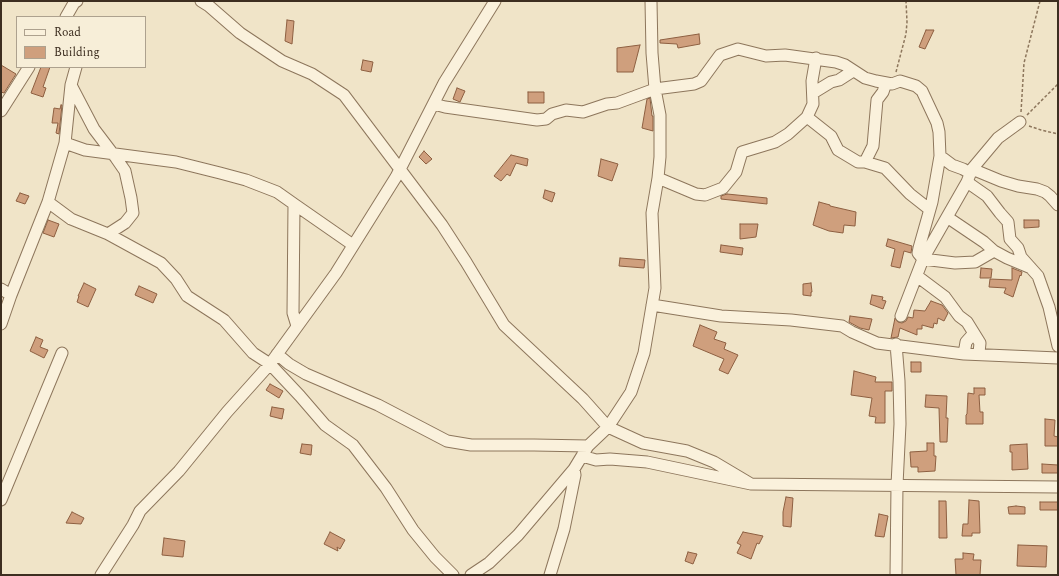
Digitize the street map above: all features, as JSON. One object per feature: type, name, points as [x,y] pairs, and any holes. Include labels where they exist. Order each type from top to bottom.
[{"type":"street","points":[[201,1],[209,6],[240,33],[282,61],[312,74],[344,95],[454,244],[504,325],[583,399],[608,427],[643,443],[687,451],[714,462],[751,484]]},
{"type":"street","points":[[101,575],[140,512],[179,471],[227,412],[270,364],[336,273],[400,169],[444,83],[495,1]]},
{"type":"street","points":[[471,575],[489,563],[518,536],[574,470],[588,446],[608,427],[631,392],[644,353],[654,288],[652,213],[660,157],[660,115],[655,89],[652,53],[651,1]]},
{"type":"street","points":[[67,16],[75,2]]},
{"type":"street","points":[[75,2],[75,16]]},
{"type":"street","points":[[434,104],[445,107],[537,120],[546,119],[552,114],[566,110],[583,112],[607,104],[617,103],[655,89],[694,84],[701,81],[720,55],[738,50],[766,56],[784,55],[816,58],[836,62],[844,65],[865,78],[889,83],[900,81],[916,86],[922,91],[937,122],[940,156],[933,195],[918,253],[923,259],[955,263],[975,262],[994,251]]},
{"type":"street","points":[[658,178],[696,194],[705,195],[726,185],[736,172],[742,152],[775,142],[788,134],[807,117],[813,104],[812,82],[816,58]]},
{"type":"street","points":[[1,111],[28,68]]},
{"type":"street","points":[[1,324],[48,202],[65,143],[71,85],[76,68]]},
{"type":"street","points":[[813,93],[853,71]]},
{"type":"street","points":[[865,162],[873,146],[877,100],[889,83]]},
{"type":"street","points":[[71,85],[94,129],[114,154],[125,171],[131,198],[132,213],[125,223],[108,234]]},
{"type":"street","points":[[807,117],[831,136],[838,150],[858,162],[865,162],[885,168],[910,194],[929,209]]},
{"type":"street","points":[[901,316],[923,259],[970,175],[998,138],[1020,122]]},
{"type":"street","points":[[65,143],[85,150],[176,162],[240,179],[277,192],[353,245]]},
{"type":"street","points":[[940,156],[952,165],[963,169],[970,175],[1008,222],[1010,239],[1018,248],[1021,257],[1038,276],[1049,307],[1058,346]]},
{"type":"street","points":[[970,175],[1045,192],[1058,205]]},
{"type":"street","points":[[48,202],[71,219],[108,234],[161,263],[176,279],[187,296],[224,320],[253,353],[270,364],[325,425],[353,445],[386,488],[413,530],[435,557],[453,575]]},
{"type":"street","points":[[294,204],[293,313],[297,326]]},
{"type":"street","points":[[947,217],[984,242],[994,251],[1031,268]]},
{"type":"street","points":[[917,276],[945,297],[959,316],[967,322],[980,343],[979,353]]},
{"type":"street","points":[[1,288],[11,295]]},
{"type":"street","points":[[652,305],[721,316],[791,320],[842,326],[868,340],[878,343],[896,344],[964,354],[979,353],[1058,358]]},
{"type":"street","points":[[964,354],[966,342],[974,333]]},
{"type":"street","points":[[896,344],[900,424],[896,485],[896,575]]},
{"type":"street","points":[[1,500],[62,353]]},
{"type":"street","points":[[277,354],[289,364],[306,374],[378,405],[447,441],[471,445],[588,446]]},
{"type":"street","points":[[582,456],[596,460],[610,459],[647,462],[751,484],[1058,487]]},
{"type":"street","points":[[550,575],[564,529],[575,475],[574,470]]},
{"type":"path","points":[[889,83],[906,34],[906,1]]},
{"type":"path","points":[[1020,122],[1024,63],[1040,1]]},
{"type":"path","points":[[1020,122],[1058,84]]},
{"type":"path","points":[[1020,122],[1041,130],[1058,134]]},
{"type":"building","points":[[287,20],[294,21],[292,44],[285,41]]},
{"type":"building","points":[[926,30],[934,30],[925,49],[919,47]]},
{"type":"building","points":[[699,34],[700,44],[678,48],[677,44],[660,43],[660,40]]},
{"type":"building","points":[[640,45],[633,72],[617,72],[617,48]]},
{"type":"building","points":[[363,60],[373,62],[371,72],[361,70]]},
{"type":"building","points":[[1,65],[16,74],[4,93],[1,92]]},
{"type":"building","points":[[41,68],[50,68],[43,87],[46,88],[43,97],[31,93]]},
{"type":"building","points":[[457,88],[465,91],[460,102],[453,99]]},
{"type":"building","points":[[528,92],[544,92],[544,103],[528,103]]},
{"type":"building","points":[[650,98],[653,116],[653,131],[642,128],[647,99]]},
{"type":"building","points":[[61,105],[59,134],[56,133],[58,123],[52,123],[54,108],[60,109]]},
{"type":"building","points":[[424,151],[432,159],[426,164],[419,157]]},
{"type":"building","points":[[511,155],[528,159],[527,166],[516,163],[510,176],[507,174],[501,181],[494,176]]},
{"type":"building","points":[[601,159],[618,164],[612,181],[598,176]]},
{"type":"building","points":[[545,190],[555,193],[552,202],[543,198]]},
{"type":"building","points":[[20,193],[29,196],[25,204],[16,201]]},
{"type":"building","points":[[727,194],[767,198],[767,204],[721,199],[721,196]]},
{"type":"building","points":[[819,202],[856,212],[855,226],[844,225],[843,233],[829,231],[813,225]]},
{"type":"building","points":[[48,220],[59,224],[54,237],[43,233]]},
{"type":"building","points":[[1024,220],[1039,220],[1039,227],[1024,228]]},
{"type":"building","points":[[740,224],[758,224],[756,237],[740,239]]},
{"type":"building","points":[[888,239],[912,246],[911,253],[904,251],[900,268],[891,266],[895,249],[886,246]]},
{"type":"building","points":[[721,245],[743,248],[742,255],[720,252]]},
{"type":"building","points":[[620,258],[645,260],[644,268],[619,266]]},
{"type":"building","points":[[981,268],[992,269],[991,278],[980,278]]},
{"type":"building","points":[[1012,268],[1022,272],[1013,297],[1004,293],[1006,288],[989,287],[990,279],[1012,280]]},
{"type":"building","points":[[84,283],[96,289],[88,307],[77,302]]},
{"type":"building","points":[[811,283],[811,296],[803,295],[803,284]]},
{"type":"building","points":[[139,286],[157,294],[153,303],[135,295]]},
{"type":"building","points":[[872,295],[883,297],[882,300],[886,301],[883,309],[870,304]]},
{"type":"building","points":[[931,301],[942,305],[948,313],[944,321],[938,318],[937,324],[934,323],[933,328],[922,325],[922,329],[917,329],[917,335],[900,328],[898,337],[891,338],[895,318],[898,322],[902,323],[906,321],[908,317],[913,318],[914,310],[925,311]]},
{"type":"building","points":[[850,316],[872,319],[869,330],[860,328],[849,322]]},
{"type":"building","points":[[700,325],[717,332],[714,339],[726,343],[724,349],[738,355],[728,374],[719,370],[724,359],[693,346]]},
{"type":"building","points":[[36,337],[43,340],[40,347],[48,350],[44,358],[30,351]]},
{"type":"building","points":[[911,362],[921,362],[921,372],[911,372]]},
{"type":"building","points":[[854,371],[876,377],[875,382],[892,382],[892,391],[885,391],[885,423],[875,423],[876,417],[869,416],[872,398],[851,395]]},
{"type":"building","points":[[270,384],[283,391],[279,398],[266,390]]},
{"type":"building","points":[[974,388],[985,388],[985,395],[979,395],[980,412],[983,412],[983,424],[966,424],[968,393],[974,394]]},
{"type":"building","points":[[926,395],[947,396],[947,442],[940,442],[939,408],[925,407]]},
{"type":"building","points":[[272,407],[284,409],[282,419],[270,416]]},
{"type":"building","points":[[1045,419],[1055,420],[1054,436],[1058,437],[1058,446],[1045,446]]},
{"type":"building","points":[[927,443],[934,443],[934,456],[936,456],[935,471],[918,472],[918,467],[911,467],[910,452],[927,451]]},
{"type":"building","points":[[302,444],[312,445],[311,455],[300,453]]},
{"type":"building","points":[[1027,444],[1028,469],[1012,470],[1012,452],[1010,452],[1010,445]]},
{"type":"building","points":[[1042,464],[1058,465],[1058,473],[1042,473]]},
{"type":"building","points":[[786,497],[793,498],[791,527],[783,526],[783,512]]},
{"type":"building","points":[[969,500],[979,501],[980,533],[972,533],[972,536],[962,536],[963,524],[968,524]]},
{"type":"building","points":[[939,501],[946,501],[947,538],[939,538]]},
{"type":"building","points":[[1040,502],[1058,502],[1058,510],[1040,510]]},
{"type":"building","points":[[1008,507],[1025,507],[1025,514],[1009,514]]},
{"type":"building","points":[[72,512],[84,518],[81,524],[66,523]]},
{"type":"building","points":[[879,514],[888,516],[884,537],[875,536]]},
{"type":"building","points":[[330,532],[345,540],[340,549],[337,547],[338,551],[324,544]]},
{"type":"building","points":[[743,532],[763,536],[759,544],[757,543],[751,559],[737,553],[741,545],[737,543]]},
{"type":"building","points":[[164,538],[185,541],[183,557],[162,555]]},
{"type":"building","points":[[1018,545],[1047,546],[1046,567],[1017,566]]},
{"type":"building","points":[[688,552],[697,554],[693,564],[685,561]]},
{"type":"building","points":[[963,553],[974,554],[973,560],[981,560],[980,575],[956,575],[955,559],[963,559]]}]
